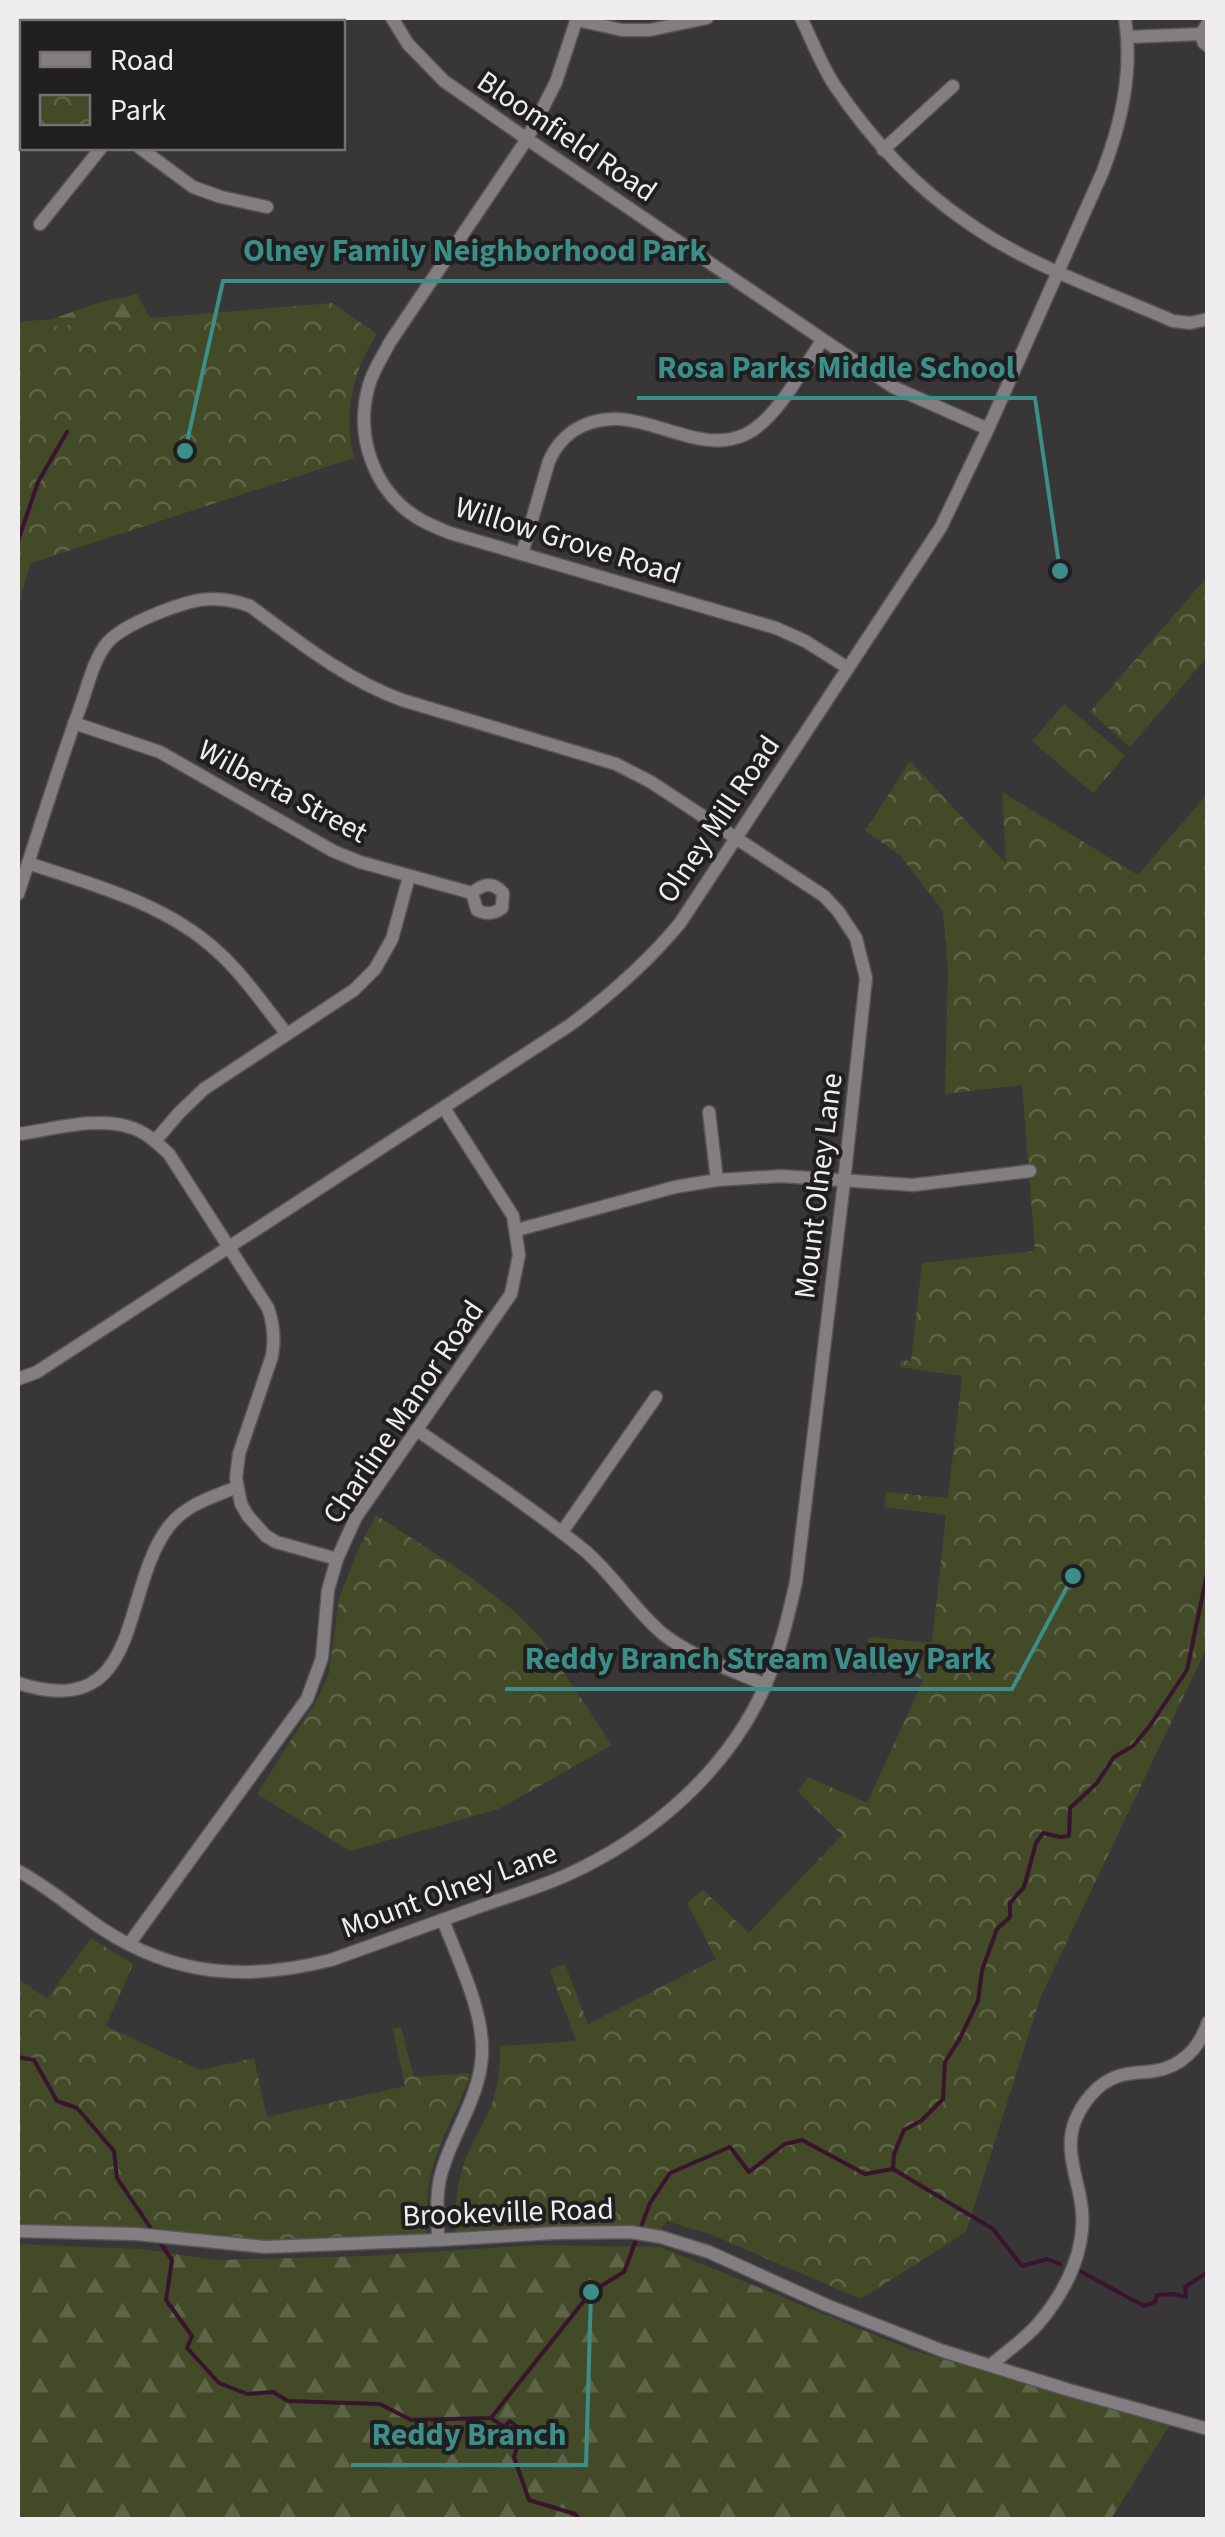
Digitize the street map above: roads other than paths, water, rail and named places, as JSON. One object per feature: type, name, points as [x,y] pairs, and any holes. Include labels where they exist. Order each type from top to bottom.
[{"type":"street","name":"Bloomfield Road","points":[[392,18],[408,44],[444,81],[527,139],[893,387],[988,429]]},
{"type":"street","points":[[577,19],[622,30],[650,30],[708,18]]},
{"type":"street","points":[[800,18],[833,83],[883,150],[916,183],[966,222],[1058,271],[1173,321],[1208,319]]},
{"type":"street","name":"Olney Mill Road","points":[[18,1379],[37,1372],[570,1025],[602,1001],[680,923],[941,526],[1104,171],[1117,135],[1127,85],[1126,18]]},
{"type":"street","name":"Willow Grove Road","points":[[577,19],[556,82],[527,139],[390,342],[369,384],[365,441],[375,471],[404,508],[450,533],[776,628],[848,668]]},
{"type":"street","points":[[1128,38],[1205,34]]},
{"type":"street","points":[[883,150],[954,86]]},
{"type":"street","points":[[40,224],[99,150]]},
{"type":"street","points":[[143,150],[194,187],[267,207]]},
{"type":"street","points":[[522,554],[549,461],[566,436],[596,420],[617,418],[714,441],[748,434],[769,417],[822,341]]},
{"type":"street","name":"Mount Olney Lane","points":[[18,894],[74,723],[107,643],[128,625],[212,598],[250,606],[370,688],[616,764],[651,782],[824,896],[856,938],[866,978],[796,1582],[784,1639],[746,1722],[683,1800],[648,1830],[565,1876],[331,1960],[264,1973],[230,1973],[158,1959],[18,1871]]},
{"type":"street","name":"Wilberta Street","points":[[74,723],[160,752],[334,852],[472,893]]},
{"type":"street","points":[[28,863],[138,901],[188,928],[238,971],[286,1034]]},
{"type":"street","points":[[155,1141],[204,1090],[354,990],[375,968],[392,940],[409,876]]},
{"type":"street","name":"Charline Manor Road","points":[[129,1944],[307,1699],[322,1658],[328,1590],[336,1559],[356,1516],[511,1294],[518,1268],[517,1230],[508,1206],[444,1108]]},
{"type":"street","points":[[709,1112],[717,1180]]},
{"type":"street","points":[[18,1134],[110,1122],[133,1127],[169,1154],[268,1308],[274,1325],[274,1342],[239,1454],[237,1487],[248,1516],[276,1542],[336,1559]]},
{"type":"street","points":[[517,1230],[674,1187],[717,1180],[781,1176],[913,1185],[1030,1171]]},
{"type":"street","points":[[562,1532],[656,1396]]},
{"type":"street","points":[[416,1430],[562,1532],[598,1562],[666,1636],[766,1685]]},
{"type":"street","points":[[18,1683],[55,1692],[80,1688],[107,1670],[122,1648],[154,1553],[168,1527],[197,1503],[237,1487]]},
{"type":"street","points":[[438,2240],[441,2174],[475,2095],[482,2050],[476,2008],[443,1920]]},
{"type":"street","points":[[992,2364],[1036,2326],[1070,2276],[1084,2218],[1070,2149],[1075,2121],[1090,2095],[1116,2077],[1172,2066],[1196,2048],[1208,2022]]},
{"type":"street","name":"Brookeville Road","points":[[18,2231],[136,2234],[265,2247],[554,2232],[632,2232],[691,2245],[826,2305],[943,2350],[1208,2430]]},
{"type":"waterway","points":[[18,541],[38,482],[67,432]]},
{"type":"waterway","points":[[893,2169],[894,2154],[904,2130],[921,2121],[943,2099],[945,2062],[978,2001],[982,1970],[997,1929],[1010,1917],[1010,1903],[1024,1887],[1036,1843],[1043,1833],[1069,1836],[1070,1808],[1097,1783],[1114,1757],[1133,1746],[1187,1670],[1208,1569]]},
{"type":"waterway","points":[[18,2057],[34,2060],[57,2101],[77,2108],[114,2151],[117,2178],[154,2233]]},
{"type":"waterway","points":[[159,2241],[172,2260],[166,2300],[192,2336],[187,2348],[219,2383],[247,2394],[273,2392],[288,2401],[380,2404],[411,2420],[491,2418],[591,2292],[624,2272],[650,2203],[670,2173],[730,2147],[749,2172],[785,2144],[802,2140],[865,2174],[893,2169],[993,2229],[1022,2266],[1047,2259],[1060,2264]]},
{"type":"waterway","points":[[1080,2271],[1144,2306],[1155,2302],[1157,2295],[1186,2297],[1185,2287],[1208,2272]]},
{"type":"waterway","points":[[491,2418],[504,2427],[510,2421],[522,2431],[514,2457],[529,2500],[575,2514],[580,2520]]},
{"type":"place","name":"Olney Family Neighborhood Park","points":[[185,451]]},
{"type":"place","name":"Rosa Parks Middle School","points":[[1060,571]]},
{"type":"place","name":"Reddy Branch Stream Valley Park","points":[[1073,1576]]},
{"type":"place","name":"Reddy Branch","points":[[591,2292]]}]
